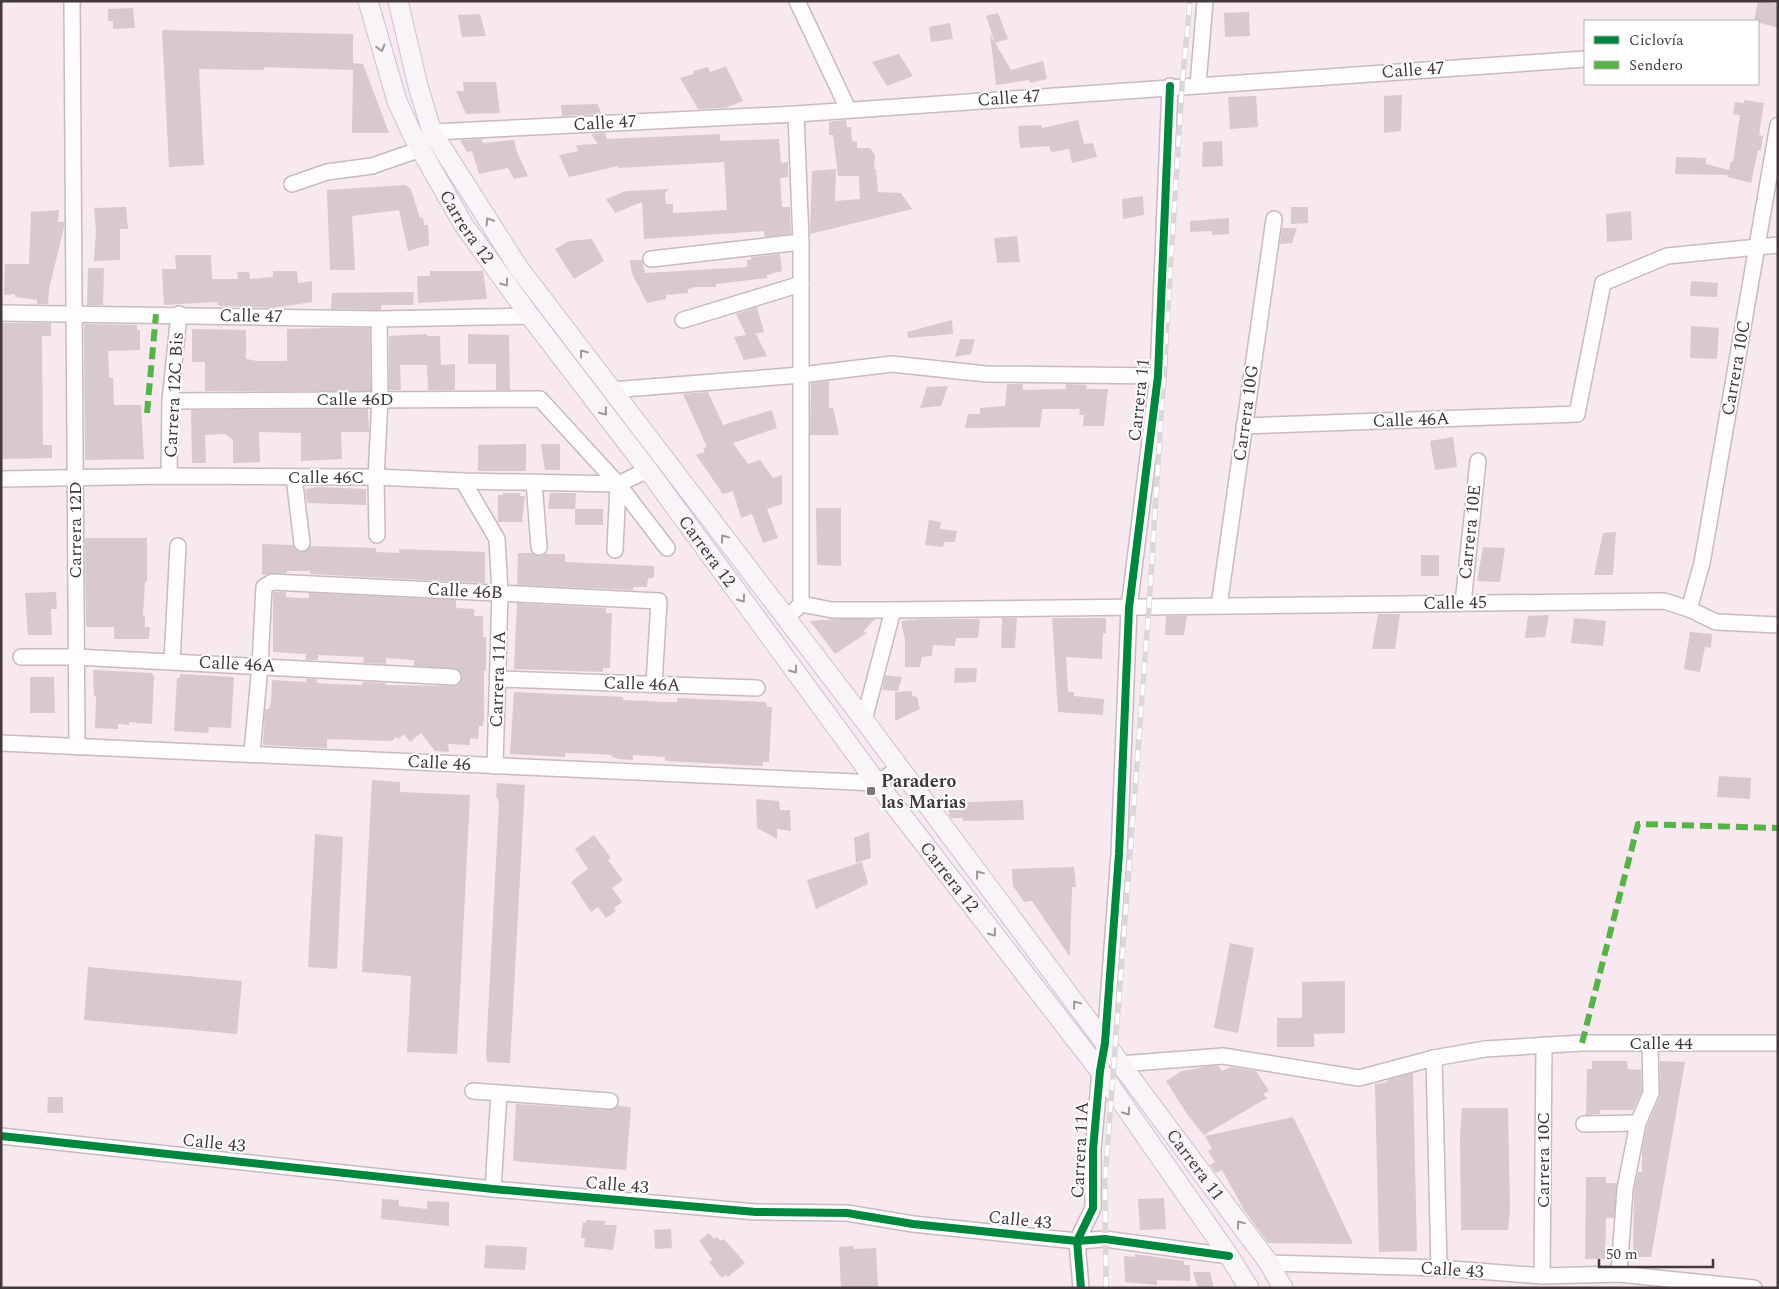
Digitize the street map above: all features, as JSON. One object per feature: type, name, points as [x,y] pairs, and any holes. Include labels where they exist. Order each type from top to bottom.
[{"type":"main road","name":"Carrera 12","points":[[368,1],[397,101],[421,149],[463,224],[530,316],[648,470],[877,783],[1100,1071]]},
{"type":"main road","name":"Carrera 12","points":[[398,1],[418,86],[432,132],[518,267],[864,720],[1105,1043]]},
{"type":"main road","name":"Carrera 11","points":[[1105,1043],[1269,1263],[1284,1288]]},
{"type":"main road","name":"Carrera 11","points":[[1100,1071],[1230,1256],[1249,1288]]},
{"type":"street","name":"Carrera 12D","points":[[72,1],[77,747]]},
{"type":"street","points":[[797,1],[848,109]]},
{"type":"street","points":[[1198,84],[1205,1]]},
{"type":"street","name":"Calle 47","points":[[432,132],[796,114],[1198,84],[1584,59]]},
{"type":"street","name":"Carrera 11","points":[[1105,1043],[1119,854],[1129,608],[1158,376],[1170,86]]},
{"type":"street","points":[[786,618],[801,604],[801,242],[796,114]]},
{"type":"street","name":"Carrera 10C","points":[[1688,609],[1702,563],[1778,125]]},
{"type":"street","points":[[292,184],[328,172],[372,166],[421,149]]},
{"type":"street","name":"Carrera 10G","points":[[1219,606],[1274,219]]},
{"type":"street","points":[[652,259],[801,242]]},
{"type":"street","points":[[1757,247],[1778,245]]},
{"type":"street","name":"Calle 46A","points":[[1244,426],[1577,414],[1603,283],[1667,256],[1757,247]]},
{"type":"street","points":[[683,320],[800,284]]},
{"type":"street","name":"Calle 47","points":[[1,312],[379,319],[530,316]]},
{"type":"street","name":"Carrera 12C Bis","points":[[169,476],[170,401],[179,314]]},
{"type":"street","points":[[377,535],[376,477],[380,399],[379,319]]},
{"type":"street","points":[[611,390],[801,375],[892,364],[986,374],[1158,376]]},
{"type":"street","name":"Calle 46D","points":[[170,401],[540,399],[618,484]]},
{"type":"street","name":"Carrera 10E","points":[[1463,603],[1478,461]]},
{"type":"street","name":"Calle 46C","points":[[1,480],[169,476],[376,477],[618,484],[648,470]]},
{"type":"street","points":[[294,477],[302,543]]},
{"type":"street","name":"Carrera 11A","points":[[463,481],[497,539],[500,592],[495,766]]},
{"type":"street","points":[[534,482],[539,547]]},
{"type":"street","points":[[618,484],[667,548]]},
{"type":"street","points":[[615,550],[618,484]]},
{"type":"street","points":[[172,661],[178,546]]},
{"type":"street","name":"Calle 46B","points":[[260,665],[264,587],[272,582],[500,592],[659,601],[654,684]]},
{"type":"street","name":"Calle 45","points":[[801,604],[832,610],[893,610],[1664,601],[1688,609],[1716,622],[1778,624]]},
{"type":"street","points":[[864,720],[893,610]]},
{"type":"street","name":"Calle 46A","points":[[20,657],[76,657],[260,665],[454,677]]},
{"type":"street","points":[[252,753],[260,665]]},
{"type":"street","name":"Calle 46A","points":[[498,679],[757,688]]},
{"type":"street","name":"Calle 46","points":[[1,743],[877,783]]},
{"type":"street","points":[[877,783],[900,768]]},
{"type":"street","name":"Carrera 11A","points":[[1077,1241],[1093,1208],[1092,1150],[1100,1071],[1105,1043]]},
{"type":"street","points":[[1619,1274],[1625,1189],[1638,1123],[1651,1093],[1650,1043]]},
{"type":"street","name":"Calle 44","points":[[1120,1064],[1223,1056],[1358,1078],[1434,1058],[1485,1049],[1544,1044],[1778,1043]]},
{"type":"street","name":"Carrera 10C","points":[[1542,1276],[1544,1044]]},
{"type":"street","points":[[1434,1058],[1439,1268]]},
{"type":"street","points":[[473,1090],[610,1102]]},
{"type":"street","points":[[493,1188],[500,1093]]},
{"type":"street","points":[[1584,1124],[1638,1123]]},
{"type":"street","name":"Calle 43","points":[[1,1136],[493,1188],[756,1212],[847,1213],[913,1224],[1077,1241],[1105,1240],[1230,1256]]},
{"type":"street","points":[[1077,1241],[1081,1288]]},
{"type":"street","name":"Calle 43","points":[[1269,1263],[1439,1268],[1542,1276],[1619,1274],[1754,1288]]},
{"type":"building","points":[[1758,1],[1778,4],[1778,28],[1759,22],[1759,20],[1754,20]]},
{"type":"building","points":[[133,8],[135,28],[113,29],[113,21],[108,21],[108,9]]},
{"type":"building","points":[[1249,12],[1250,36],[1225,37],[1224,13]]},
{"type":"building","points":[[998,13],[1008,39],[995,43],[986,16]]},
{"type":"building","points":[[480,14],[486,36],[462,37],[458,15]]},
{"type":"building","points":[[950,23],[953,39],[931,42],[929,27]]},
{"type":"building","points":[[162,30],[353,34],[353,63],[363,64],[389,133],[352,133],[353,70],[264,67],[264,70],[199,69],[204,165],[169,167]]},
{"type":"building","points":[[990,34],[1011,70],[1043,61],[1047,79],[1030,83],[1029,80],[996,85]]},
{"type":"building","points":[[899,54],[913,76],[887,86],[872,62]]},
{"type":"building","points":[[726,66],[743,101],[725,108],[698,109],[680,78],[694,74],[693,71],[708,67],[710,72]]},
{"type":"building","points":[[463,82],[496,82],[500,113],[466,114],[456,91],[464,91]]},
{"type":"building","points":[[1402,95],[1401,131],[1384,133],[1384,96]]},
{"type":"building","points":[[1256,96],[1258,127],[1230,129],[1228,97]]},
{"type":"building","points":[[1744,100],[1764,103],[1759,135],[1763,136],[1761,151],[1758,150],[1751,183],[1728,177],[1728,175],[1675,174],[1676,157],[1706,158],[1706,164],[1729,170],[1731,161],[1733,162],[1740,115],[1733,114],[1735,102],[1744,103]]},
{"type":"building","points":[[598,104],[601,114],[562,116],[561,105]]},
{"type":"building","points":[[846,120],[847,127],[851,127],[852,141],[857,142],[857,148],[870,148],[875,155],[874,169],[876,169],[878,192],[901,193],[912,209],[810,234],[812,171],[836,169],[835,201],[860,199],[859,176],[838,176],[833,135],[829,135],[829,122]]},
{"type":"building","points":[[1078,120],[1084,144],[1093,143],[1097,157],[1072,163],[1069,149],[1051,152],[1049,146],[1020,148],[1018,126],[1041,125],[1042,128]]},
{"type":"building","points":[[605,133],[607,139],[720,134],[720,141],[779,139],[781,163],[788,162],[788,177],[780,178],[782,207],[790,207],[791,234],[765,237],[764,231],[644,239],[642,202],[615,213],[606,199],[626,191],[669,189],[665,193],[666,204],[673,204],[673,213],[727,210],[724,162],[618,168],[618,166],[569,177],[559,155],[578,151],[576,145],[598,144],[591,134]]},
{"type":"building","points":[[481,139],[483,143],[514,140],[517,152],[528,176],[514,179],[508,168],[479,174],[472,151],[467,152],[460,140]]},
{"type":"building","points":[[1222,141],[1223,166],[1202,167],[1203,142]]},
{"type":"building","points":[[405,185],[411,189],[420,218],[423,217],[424,225],[428,225],[429,245],[408,251],[399,210],[352,216],[355,270],[330,270],[327,190]]},
{"type":"building","points":[[1143,196],[1144,215],[1123,219],[1122,199]]},
{"type":"building","points":[[126,207],[128,229],[120,229],[120,260],[94,261],[96,231],[94,208]]},
{"type":"building","points":[[1291,207],[1308,207],[1308,223],[1291,224]]},
{"type":"building","points":[[59,210],[58,222],[64,222],[64,227],[49,289],[48,304],[37,304],[37,300],[15,297],[15,294],[4,295],[5,264],[29,264],[31,212]]},
{"type":"building","points":[[1631,211],[1632,240],[1607,242],[1606,214]]},
{"type":"building","points":[[1229,218],[1229,234],[1212,235],[1212,231],[1190,232],[1190,221]]},
{"type":"building","points":[[1282,228],[1297,228],[1292,243],[1280,244]]},
{"type":"building","points":[[1017,236],[1020,262],[997,263],[994,238]]},
{"type":"building","points":[[592,239],[604,261],[574,279],[555,249],[569,241]]},
{"type":"building","points":[[780,254],[782,271],[767,275],[767,278],[716,284],[716,287],[695,287],[688,289],[688,293],[666,295],[666,299],[647,303],[632,274],[630,260],[642,260],[645,273],[747,267],[747,260],[751,260],[751,257]]},
{"type":"building","points":[[175,255],[211,255],[212,279],[238,279],[237,272],[249,272],[250,279],[273,277],[273,271],[297,271],[298,283],[312,281],[312,302],[273,308],[219,306],[217,302],[164,305],[162,269],[176,269]]},
{"type":"building","points":[[88,268],[104,268],[103,305],[87,305]]},
{"type":"building","points":[[430,271],[483,271],[487,299],[418,303],[417,276],[430,276]]},
{"type":"building","points":[[1691,281],[1718,283],[1717,297],[1690,296]]},
{"type":"building","points":[[414,292],[413,305],[381,305],[381,310],[331,309],[332,293]]},
{"type":"building","points":[[757,307],[764,332],[753,334],[756,334],[767,356],[744,360],[734,337],[746,335],[736,314]]},
{"type":"building","points":[[952,320],[953,334],[908,338],[907,332]]},
{"type":"building","points":[[1,323],[51,323],[51,336],[42,336],[42,343],[43,445],[52,445],[52,458],[1,459]]},
{"type":"building","points":[[84,324],[137,325],[137,330],[140,330],[140,350],[108,351],[109,378],[113,378],[114,405],[141,405],[144,459],[85,460]]},
{"type":"building","points":[[1691,326],[1719,328],[1717,359],[1690,358]]},
{"type":"building","points":[[370,328],[371,391],[205,391],[205,362],[192,362],[192,329],[246,330],[246,359],[287,361],[287,329]]},
{"type":"building","points":[[427,334],[427,336],[440,336],[441,365],[455,364],[455,390],[428,390],[427,365],[400,365],[401,390],[389,390],[389,336]]},
{"type":"building","points":[[468,334],[509,335],[510,390],[496,390],[496,364],[468,364]]},
{"type":"building","points":[[960,339],[975,339],[971,354],[955,357]]},
{"type":"building","points":[[829,381],[829,409],[833,407],[839,435],[810,435],[811,383]]},
{"type":"building","points":[[1007,384],[1023,384],[1023,390],[1066,389],[1066,384],[1087,385],[1086,389],[1108,389],[1104,426],[1083,426],[1084,415],[1079,415],[1080,409],[1042,409],[1040,427],[965,428],[968,414],[980,414],[980,408],[1005,406]]},
{"type":"building","points":[[948,386],[941,406],[920,408],[927,387]]},
{"type":"building","points":[[708,392],[723,425],[772,410],[777,428],[733,443],[748,464],[760,460],[773,478],[782,475],[782,504],[767,509],[778,538],[763,543],[752,514],[741,518],[733,491],[723,494],[696,455],[705,452],[703,448],[707,447],[683,394]]},
{"type":"building","points":[[368,409],[369,432],[341,432],[342,459],[301,461],[301,433],[259,432],[260,462],[233,463],[233,440],[225,434],[205,435],[206,463],[192,463],[191,410]]},
{"type":"building","points":[[1453,437],[1457,467],[1435,470],[1430,441]]},
{"type":"building","points":[[526,444],[526,471],[478,471],[478,445]]},
{"type":"building","points":[[541,444],[560,444],[560,470],[545,470]]},
{"type":"building","points":[[319,487],[366,489],[366,505],[307,503],[305,489]]},
{"type":"building","points":[[503,493],[520,493],[520,496],[525,496],[522,522],[498,522],[498,495],[503,495]]},
{"type":"building","points":[[550,493],[576,493],[575,509],[548,509]]},
{"type":"building","points":[[816,508],[841,508],[841,566],[817,565]]},
{"type":"building","points":[[575,509],[603,509],[603,525],[575,525]]},
{"type":"building","points":[[929,520],[941,522],[940,529],[957,531],[955,542],[944,542],[943,547],[925,545]]},
{"type":"building","points":[[1616,532],[1613,575],[1594,575],[1603,533]]},
{"type":"building","points":[[85,538],[147,538],[147,582],[145,582],[143,616],[145,616],[145,627],[150,627],[149,639],[114,639],[114,627],[87,627]]},
{"type":"building","points":[[262,544],[293,545],[298,551],[303,552],[311,546],[376,548],[376,552],[399,553],[399,549],[485,552],[485,583],[310,574],[310,571],[287,571],[287,573],[262,575]]},
{"type":"building","points":[[1483,547],[1505,548],[1500,582],[1477,581]]},
{"type":"building","points":[[518,553],[532,553],[539,556],[545,554],[565,554],[565,562],[654,566],[654,578],[648,578],[647,587],[633,587],[633,590],[517,585]]},
{"type":"building","points":[[1421,555],[1439,555],[1439,576],[1421,576]]},
{"type":"building","points":[[56,592],[57,609],[51,609],[52,635],[28,635],[25,593]]},
{"type":"building","points":[[273,592],[286,592],[286,597],[297,598],[309,598],[309,593],[456,600],[456,608],[474,609],[474,616],[483,616],[483,637],[486,637],[484,719],[483,726],[479,726],[478,739],[470,738],[470,745],[448,744],[449,752],[435,751],[421,733],[410,742],[404,734],[392,741],[327,739],[327,748],[263,745],[265,709],[269,709],[271,702],[272,680],[306,682],[306,679],[317,679],[317,683],[330,684],[362,685],[363,682],[386,683],[386,685],[452,686],[458,685],[462,678],[458,669],[414,666],[414,660],[386,658],[386,664],[363,663],[364,657],[318,655],[318,660],[306,660],[306,654],[273,652]]},
{"type":"building","points":[[517,603],[606,608],[606,613],[612,613],[610,668],[603,668],[603,672],[514,669]]},
{"type":"building","points":[[1378,614],[1400,614],[1395,649],[1372,649]]},
{"type":"building","points":[[1549,615],[1545,637],[1525,638],[1528,616]]},
{"type":"building","points":[[1166,616],[1187,616],[1184,635],[1165,635]]},
{"type":"building","points":[[1002,618],[1017,618],[1015,648],[1001,648]]},
{"type":"building","points":[[1052,618],[1106,618],[1106,633],[1103,633],[1102,659],[1066,657],[1068,692],[1074,692],[1074,696],[1104,699],[1103,715],[1058,712]]},
{"type":"building","points":[[1574,618],[1606,621],[1603,646],[1571,643]]},
{"type":"building","points":[[875,619],[863,632],[867,633],[835,654],[810,621]]},
{"type":"building","points":[[980,619],[978,638],[956,638],[955,646],[933,645],[932,656],[922,657],[920,667],[905,667],[905,640],[901,621]]},
{"type":"building","points":[[1690,632],[1712,634],[1711,648],[1705,647],[1700,672],[1684,669]]},
{"type":"building","points":[[955,668],[977,668],[976,682],[954,683]]},
{"type":"building","points":[[93,670],[152,673],[154,677],[152,724],[129,722],[129,725],[118,724],[118,729],[95,728],[96,696],[94,696]]},
{"type":"building","points":[[180,674],[234,677],[231,728],[209,727],[208,733],[174,731],[177,678],[180,678]]},
{"type":"building","points":[[885,675],[902,677],[898,691],[882,690]]},
{"type":"building","points":[[30,677],[54,677],[55,713],[30,713]]},
{"type":"building","points":[[912,691],[912,696],[917,697],[920,709],[895,721],[895,692]]},
{"type":"building","points":[[514,692],[623,697],[623,700],[663,702],[677,702],[677,698],[766,702],[767,707],[772,707],[769,762],[763,762],[763,766],[665,761],[665,757],[633,755],[633,760],[599,754],[565,753],[565,757],[510,754]]},
{"type":"building","points":[[1719,776],[1751,778],[1750,799],[1717,797]]},
{"type":"building","points":[[372,780],[400,782],[400,792],[470,795],[457,1054],[407,1052],[411,976],[362,972]]},
{"type":"building","points":[[497,783],[525,785],[510,1063],[487,1062],[486,1053],[499,803],[496,796]]},
{"type":"building","points":[[756,799],[779,801],[780,810],[790,810],[791,831],[777,829],[777,839],[757,828]]},
{"type":"building","points":[[1023,800],[1024,820],[963,821],[962,818],[951,818],[949,815],[948,803]]},
{"type":"building","points":[[869,832],[871,858],[856,863],[854,838]]},
{"type":"building","points":[[315,834],[343,837],[337,969],[308,967]]},
{"type":"building","points":[[594,835],[611,858],[608,860],[623,880],[612,888],[622,902],[614,908],[616,911],[606,918],[598,907],[591,912],[571,882],[588,869],[575,849]]},
{"type":"building","points":[[862,862],[868,884],[816,909],[807,880]]},
{"type":"building","points":[[1074,867],[1076,887],[1072,887],[1070,957],[1032,901],[1024,902],[1013,886],[1012,869]]},
{"type":"building","points":[[1230,943],[1254,948],[1238,1033],[1214,1028]]},
{"type":"building","points":[[88,967],[242,981],[237,1034],[84,1020]]},
{"type":"building","points":[[1345,981],[1345,1033],[1314,1034],[1314,1047],[1277,1047],[1277,1018],[1302,1018],[1302,982]]},
{"type":"building","points":[[1592,1061],[1627,1061],[1628,1069],[1641,1070],[1642,1091],[1633,1110],[1600,1110],[1600,1114],[1586,1115],[1587,1069],[1592,1069]]},
{"type":"building","points":[[1660,1061],[1685,1062],[1651,1257],[1633,1257],[1634,1190],[1638,1172],[1642,1172],[1642,1150],[1647,1126],[1660,1096]]},
{"type":"building","points":[[1218,1066],[1222,1071],[1231,1067],[1256,1071],[1269,1091],[1263,1094],[1267,1098],[1204,1135],[1187,1114],[1166,1081],[1182,1071]]},
{"type":"building","points":[[1413,1073],[1417,1251],[1379,1252],[1375,1084]]},
{"type":"building","points":[[48,1097],[63,1097],[63,1113],[47,1113]]},
{"type":"building","points":[[516,1104],[609,1110],[618,1106],[631,1107],[626,1170],[513,1161]]},
{"type":"building","points":[[1462,1108],[1508,1108],[1510,1210],[1508,1230],[1461,1230],[1460,1138]]},
{"type":"building","points":[[1293,1117],[1353,1244],[1268,1243],[1244,1210],[1222,1170],[1216,1173],[1210,1165],[1215,1162],[1208,1151],[1212,1149],[1205,1136]]},
{"type":"building","points":[[1586,1177],[1606,1177],[1606,1183],[1617,1183],[1614,1218],[1606,1218],[1605,1259],[1585,1259]]},
{"type":"building","points":[[1164,1198],[1166,1229],[1140,1230],[1138,1199]]},
{"type":"building","points":[[382,1199],[399,1200],[399,1206],[427,1209],[427,1201],[449,1202],[449,1226],[381,1219]]},
{"type":"building","points":[[586,1220],[605,1221],[605,1225],[617,1225],[613,1250],[584,1247],[585,1238],[581,1238],[583,1222],[586,1223]]},
{"type":"building","points":[[671,1229],[672,1248],[655,1249],[654,1230]]},
{"type":"building","points":[[709,1233],[714,1239],[717,1237],[721,1241],[724,1239],[745,1263],[728,1277],[726,1275],[722,1278],[709,1262],[713,1260],[699,1241]]},
{"type":"building","points":[[486,1245],[527,1247],[525,1270],[484,1268]]},
{"type":"building","points":[[854,1246],[854,1249],[876,1248],[878,1288],[841,1288],[839,1247]]},
{"type":"building","points":[[1135,1254],[1184,1261],[1184,1265],[1190,1265],[1190,1281],[1157,1280],[1157,1285],[1125,1282],[1124,1256],[1135,1257]]},
{"type":"building","points":[[1193,1272],[1210,1272],[1214,1288],[1198,1288]]},
{"type":"railway","points":[[1106,1288],[1105,1180],[1149,607],[1182,86],[1190,1]]},
{"type":"marked path","points":[[147,413],[156,314]]},
{"type":"marked path","points":[[1582,1043],[1638,824],[1778,828]]},
{"type":"cycle path","points":[[1081,1288],[1077,1241],[1093,1208],[1093,1150],[1100,1071],[1105,1043],[1119,854],[1129,608],[1158,376],[1170,86]]},
{"type":"cycle path","points":[[1,1136],[493,1189],[756,1212],[847,1213],[913,1224],[1077,1241],[1105,1239],[1229,1256]]},
{"type":"place","name":"Paradero las Marias","points":[[871,791]]}]
